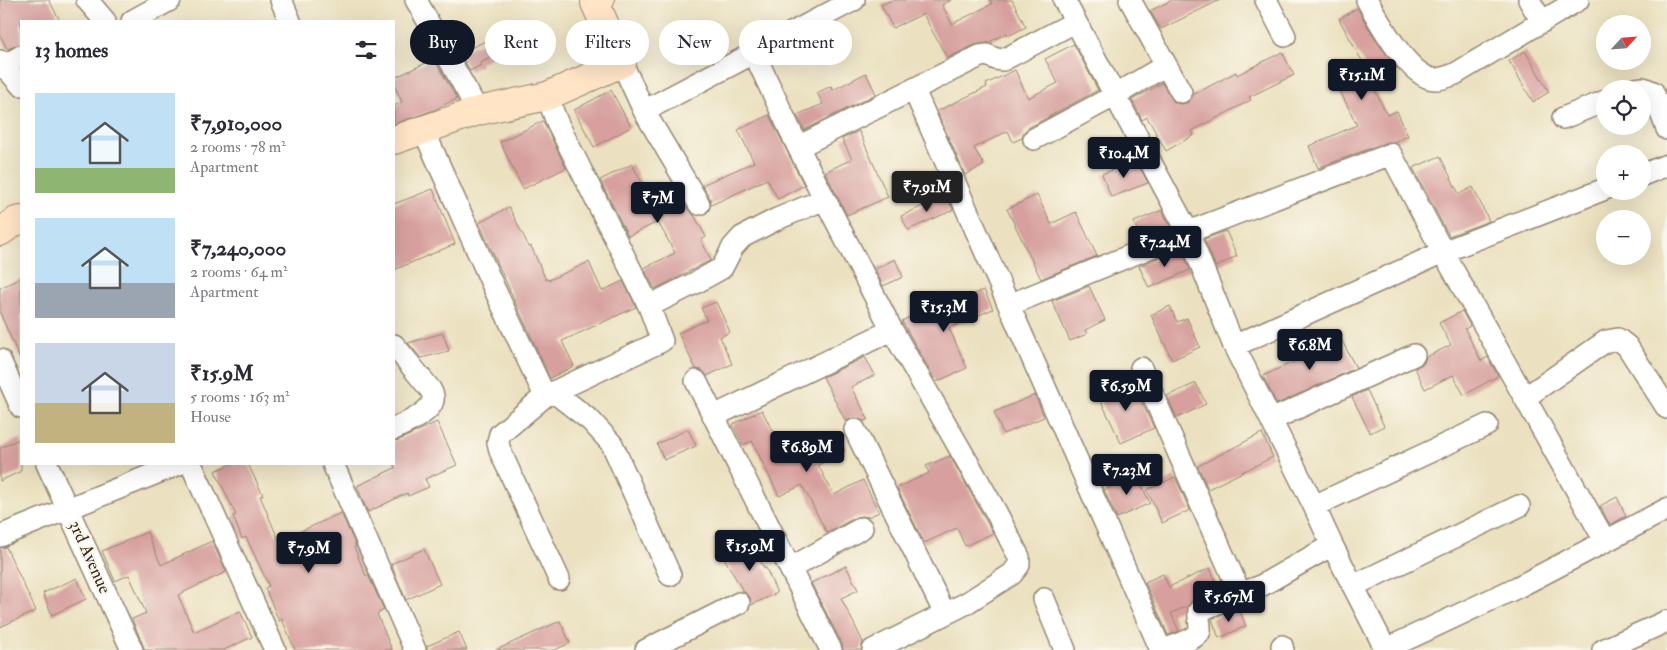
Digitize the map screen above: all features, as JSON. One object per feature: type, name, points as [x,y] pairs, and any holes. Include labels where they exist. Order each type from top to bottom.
[{"type":"street","points":[[134,20],[170,0]]},
{"type":"street","points":[[281,0],[290,20]]},
{"type":"street","points":[[416,0],[478,111]]},
{"type":"street","points":[[816,20],[854,0]]},
{"type":"street","points":[[1064,0],[1188,232],[1234,346],[1332,545],[1386,649],[1518,587],[1667,509]]},
{"type":"street","points":[[1130,0],[1181,92]]},
{"type":"street","points":[[1266,0],[1285,36]]},
{"type":"street","points":[[1367,0],[1386,33],[1414,69],[1431,79],[1444,78],[1455,74],[1578,0]]},
{"type":"street","points":[[1529,0],[1542,22]]},
{"type":"street","points":[[596,1],[604,20]]},
{"type":"street","points":[[798,148],[980,56],[987,55],[1003,60],[1075,22]]},
{"type":"street","points":[[644,111],[739,61]]},
{"type":"street","points":[[6,62],[20,83]]},
{"type":"street","points":[[395,140],[478,111],[547,96],[617,65]]},
{"type":"street","points":[[623,65],[644,111],[699,204]]},
{"type":"street","points":[[760,65],[798,148],[892,330],[996,512],[1019,557],[1019,565],[1012,574],[964,604],[872,650]]},
{"type":"street","points":[[1034,139],[1114,96],[1166,65]]},
{"type":"street","points":[[914,90],[1162,650],[1193,638],[1204,641]]},
{"type":"street","points":[[1651,91],[1653,92],[1667,129]]},
{"type":"street","points":[[547,96],[557,122],[649,306],[662,341],[549,394],[500,434],[498,442],[500,451],[559,578]]},
{"type":"street","points":[[1563,118],[1596,105]]},
{"type":"street","points":[[424,131],[494,288],[549,394],[591,421],[612,444],[670,575]]},
{"type":"street","points":[[1009,305],[1188,232],[1392,154],[1443,252],[1606,541]]},
{"type":"street","points":[[1651,171],[1667,165]]},
{"type":"street","points":[[1234,346],[1443,252],[1596,192]]},
{"type":"street","points":[[649,306],[722,268],[733,248],[742,237],[777,219],[825,199]]},
{"type":"street","points":[[0,232],[20,220]]},
{"type":"street","points":[[714,416],[892,330]]},
{"type":"street","points":[[1526,397],[1606,341],[1618,339],[1627,346],[1667,408]]},
{"type":"street","points":[[395,345],[430,389],[433,396],[433,402],[428,409],[417,418],[395,429]]},
{"type":"street","points":[[1271,420],[1414,355]]},
{"type":"street","points":[[0,360],[20,405]]},
{"type":"street","points":[[1141,368],[1240,593]]},
{"type":"street","points":[[696,380],[831,650]]},
{"type":"street","points":[[1314,506],[1488,425]]},
{"type":"street","points":[[855,430],[945,614]]},
{"type":"street","name":"3rd Avenue","points":[[47,465],[132,650]]},
{"type":"street","points":[[0,536],[178,465]]},
{"type":"street","points":[[191,465],[275,650]]},
{"type":"street","points":[[333,465],[415,650]]},
{"type":"street","points":[[1354,586],[1519,506]]},
{"type":"street","points":[[791,568],[862,528]]},
{"type":"street","points":[[1204,641],[1198,622],[1199,611],[1259,587],[1332,545]]},
{"type":"street","points":[[1044,599],[1065,650]]},
{"type":"street","points":[[646,650],[680,642],[739,603]]},
{"type":"street","points":[[1603,650],[1667,621]]},
{"type":"building","points":[[0,0],[49,0],[59,20],[20,20],[20,44],[7,49],[0,35]]},
{"type":"building","points":[[892,0],[951,0],[942,5],[952,24],[992,4],[990,0],[1012,0],[1026,27],[1008,36],[1007,33],[987,43],[975,45],[947,58],[923,14],[893,28],[881,5]]},
{"type":"building","points":[[1172,0],[1220,0],[1161,29],[1150,11]]},
{"type":"building","points":[[1357,8],[1375,39],[1397,68],[1371,82],[1387,115],[1397,111],[1408,136],[1318,168],[1309,146],[1357,125],[1336,83],[1366,68],[1339,19]]},
{"type":"building","points":[[485,41],[485,61],[470,71],[467,65],[475,65],[475,46]]},
{"type":"building","points":[[1074,44],[1098,90],[1028,128],[1022,138],[1013,142],[1008,131],[974,148],[984,165],[965,175],[937,111],[987,87],[986,84],[1015,70],[1028,98],[1058,83],[1045,59]]},
{"type":"building","points":[[1525,51],[1549,92],[1533,102],[1509,61]]},
{"type":"building","points":[[1282,52],[1294,75],[1249,97],[1251,100],[1192,131],[1194,135],[1166,151],[1147,117],[1142,120],[1132,100],[1162,83],[1174,102],[1180,104],[1187,103],[1193,95],[1236,72],[1237,75]]},
{"type":"building","points":[[421,65],[437,65],[457,99],[431,111],[395,124],[395,106],[402,102],[395,86],[395,78]]},
{"type":"building","points":[[866,73],[876,94],[804,130],[797,115],[823,104],[817,93],[831,86],[833,90]]},
{"type":"building","points":[[611,90],[631,127],[594,147],[574,110]]},
{"type":"building","points":[[769,115],[804,185],[778,199],[767,179],[711,205],[710,198],[702,185],[754,162],[738,130]]},
{"type":"building","points":[[543,121],[566,168],[523,189],[500,142]]},
{"type":"building","points":[[859,131],[888,197],[847,215],[825,172],[852,159],[842,139]]},
{"type":"building","points":[[1440,156],[1459,194],[1473,187],[1489,221],[1449,236],[1413,168]]},
{"type":"building","points":[[1136,161],[1148,183],[1111,197],[1102,174]]},
{"type":"building","points":[[632,164],[653,204],[677,192],[688,210],[694,215],[706,237],[701,240],[711,260],[655,289],[644,268],[675,253],[658,222],[628,236],[600,180]]},
{"type":"building","points":[[433,189],[455,244],[395,270],[395,204]]},
{"type":"building","points":[[947,195],[953,210],[908,230],[901,216]]},
{"type":"building","points":[[1037,195],[1051,224],[1076,212],[1097,256],[1041,279],[1007,209]]},
{"type":"building","points":[[509,207],[529,247],[531,246],[546,280],[589,262],[602,291],[623,281],[636,307],[562,341],[574,366],[550,378],[479,223]]},
{"type":"building","points":[[1162,210],[1170,226],[1140,238],[1134,222]]},
{"type":"building","points":[[1226,231],[1237,256],[1216,267],[1204,239]]},
{"type":"building","points":[[1181,248],[1190,270],[1149,288],[1139,266]]},
{"type":"building","points":[[895,259],[903,277],[883,286],[875,269]]},
{"type":"building","points":[[20,278],[20,359],[0,313],[0,288]]},
{"type":"building","points":[[1089,286],[1105,320],[1085,330],[1087,334],[1070,341],[1052,301]]},
{"type":"building","points":[[984,290],[993,309],[949,328],[967,368],[936,382],[902,321],[937,302],[941,308]]},
{"type":"building","points":[[716,302],[730,332],[720,337],[732,364],[707,376],[702,370],[696,369],[678,333],[707,320],[701,308]]},
{"type":"building","points":[[1170,306],[1177,322],[1187,318],[1200,347],[1172,360],[1151,315]]},
{"type":"building","points":[[1462,311],[1470,326],[1465,329],[1481,361],[1488,357],[1498,376],[1464,395],[1453,375],[1425,389],[1415,368],[1424,363],[1426,357],[1451,345],[1439,323]]},
{"type":"building","points":[[443,333],[449,351],[421,358],[408,343]]},
{"type":"building","points":[[1339,335],[1356,368],[1277,404],[1263,376],[1325,347],[1323,343]]},
{"type":"building","points":[[865,357],[875,375],[851,387],[868,419],[864,421],[855,418],[846,422],[823,377]]},
{"type":"building","points":[[1132,382],[1154,428],[1121,443],[1099,397]]},
{"type":"building","points":[[1196,383],[1206,404],[1177,418],[1167,396]]},
{"type":"building","points":[[1367,390],[1384,426],[1370,433],[1352,397]]},
{"type":"building","points":[[1035,395],[1044,417],[1003,434],[994,412]]},
{"type":"building","points":[[762,410],[784,454],[799,447],[801,452],[837,434],[845,451],[818,465],[834,495],[863,480],[879,512],[868,517],[856,517],[827,533],[802,485],[779,496],[752,441],[743,445],[733,424]]},
{"type":"building","points":[[437,422],[457,465],[425,479],[429,487],[408,496],[407,493],[368,512],[357,486],[395,468],[395,441]]},
{"type":"building","points":[[688,429],[696,446],[664,460],[657,444]]},
{"type":"building","points":[[1262,433],[1273,457],[1208,489],[1198,466]]},
{"type":"building","points":[[20,438],[21,471],[0,481],[0,448]]},
{"type":"building","points":[[950,456],[993,533],[965,546],[957,528],[924,543],[897,488],[929,473],[926,466]]},
{"type":"building","points":[[229,465],[248,465],[263,495],[260,496],[279,541],[341,513],[356,546],[354,547],[366,576],[368,575],[384,610],[377,614],[392,650],[295,650],[282,619],[279,621],[265,588],[269,586],[246,537],[242,539],[233,516],[236,515],[215,471]]},
{"type":"building","points":[[1137,475],[1150,503],[1117,518],[1104,490]]},
{"type":"building","points":[[1175,477],[1190,510],[1162,523],[1147,490]]},
{"type":"building","points":[[1617,497],[1626,516],[1610,525],[1600,506]]},
{"type":"building","points":[[147,532],[161,565],[212,541],[226,572],[178,595],[194,632],[240,611],[252,637],[224,650],[145,650],[132,619],[146,613],[129,575],[115,581],[102,551]]},
{"type":"building","points":[[750,540],[764,568],[766,568],[777,593],[751,605],[750,597],[743,591],[722,554]]},
{"type":"building","points":[[6,547],[36,611],[0,627],[0,548]]},
{"type":"building","points":[[424,549],[440,584],[406,600],[391,564]]},
{"type":"building","points":[[846,566],[858,590],[841,598],[863,642],[861,650],[843,650],[842,644],[811,583]]},
{"type":"building","points":[[1210,568],[1219,589],[1193,600],[1188,606],[1171,613],[1179,631],[1168,635],[1145,582],[1163,574],[1169,587]]},
{"type":"building","points":[[77,578],[86,599],[52,615],[43,593]]},
{"type":"building","points":[[1239,609],[1246,626],[1219,638],[1212,619],[1229,611],[1230,613]]},
{"type":"building","points":[[560,621],[570,643],[555,650],[496,650]]},
{"type":"building","points":[[459,632],[467,650],[427,650],[427,646]]}]
